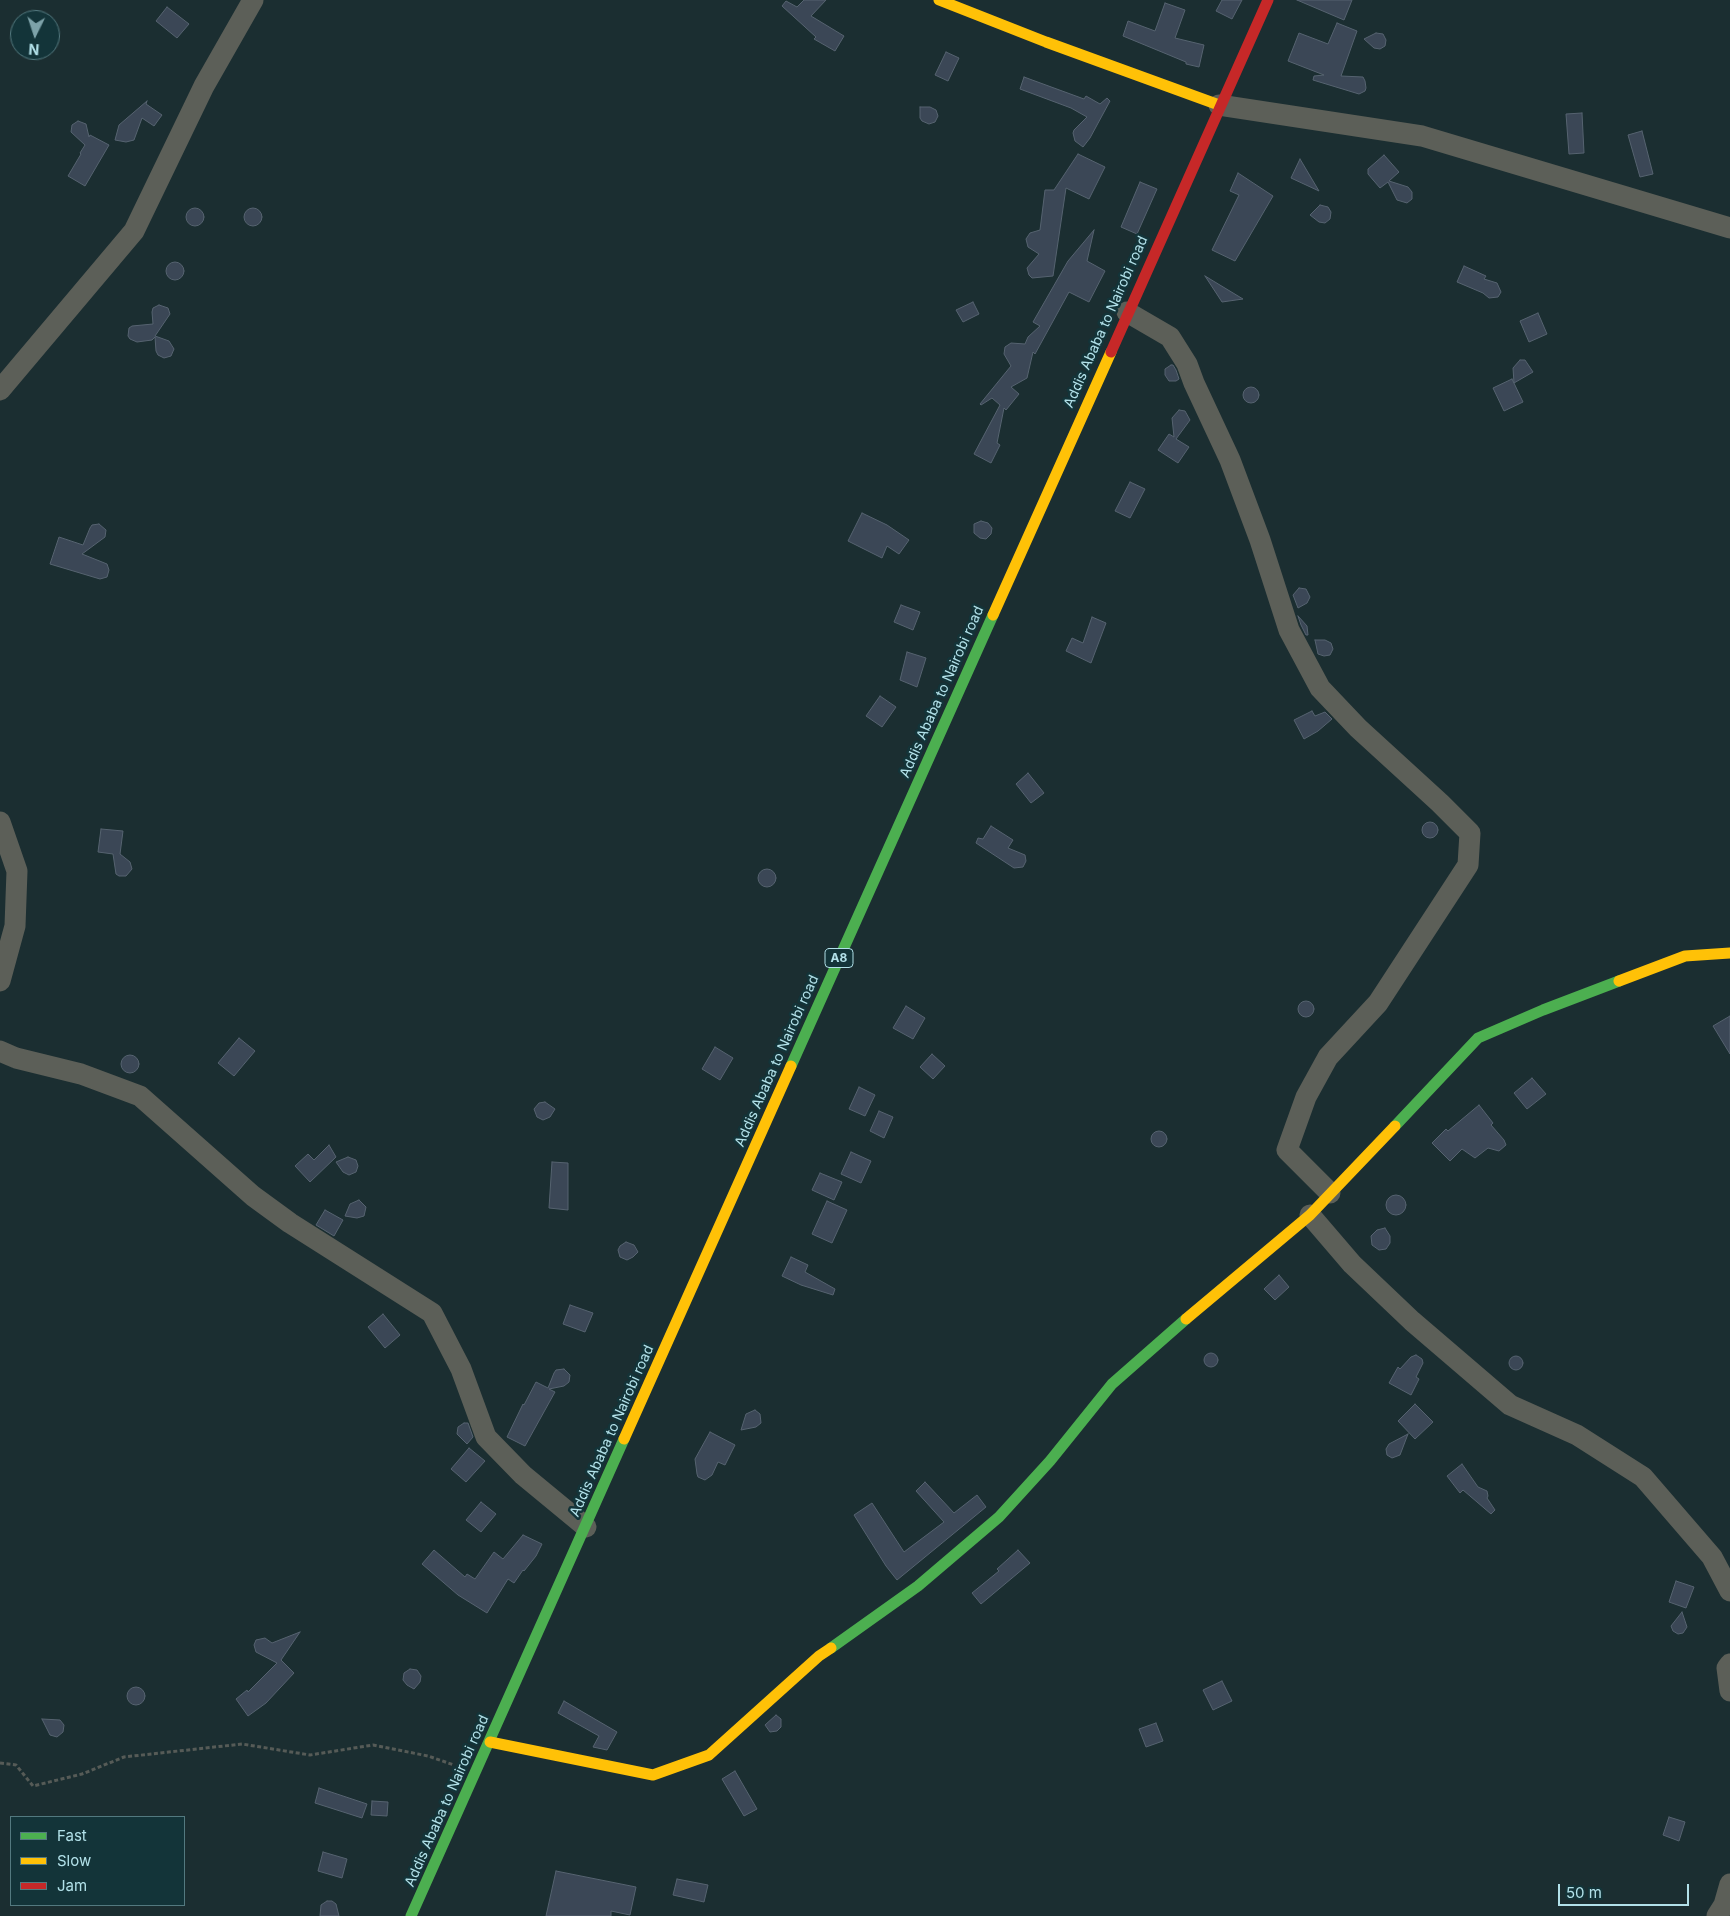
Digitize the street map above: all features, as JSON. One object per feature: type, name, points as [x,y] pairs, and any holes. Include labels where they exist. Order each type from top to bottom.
[{"type":"main road","points":[[939,0],[1046,42],[1219,105]]},
{"type":"main road","name":"Addis Ababa to Nairobi road","points":[[411,1916],[1219,105],[1268,0]]},
{"type":"main road","points":[[490,1742],[653,1775],[709,1755],[820,1656],[918,1586],[999,1517],[1050,1461],[1112,1384],[1177,1326],[1310,1215],[1478,1038],[1568,1000],[1685,956],[1730,953]]},
{"type":"street","points":[[0,390],[134,231],[204,86],[253,0]]},
{"type":"street","points":[[1219,105],[1422,136],[1730,228]]},
{"type":"street","points":[[1127,312],[1170,337],[1187,364],[1230,460],[1260,540],[1289,630],[1320,688],[1358,728],[1470,832],[1468,864],[1378,1003],[1328,1057],[1306,1097],[1287,1150],[1330,1193]]},
{"type":"street","points":[[0,822],[17,870],[15,926],[0,981]]},
{"type":"street","points":[[0,1051],[16,1058],[81,1074],[140,1096],[253,1196],[290,1223],[432,1313],[460,1369],[486,1437],[523,1475],[586,1527]]},
{"type":"street","points":[[1310,1215],[1352,1264],[1412,1322],[1510,1405],[1577,1435],[1644,1477],[1712,1557],[1730,1591]]},
{"type":"street","points":[[1730,1664],[1727,1668],[1730,1691]]},
{"type":"street","points":[[1717,1916],[1724,1905],[1730,1884]]},
{"type":"path","points":[[0,1762],[16,1765],[33,1786],[82,1774],[124,1757],[242,1744],[310,1755],[373,1745],[428,1756],[476,1773]]},
{"type":"building","points":[[804,0],[826,0],[811,16],[844,36],[835,51],[814,39],[816,37],[782,6],[786,1],[797,7]]},
{"type":"building","points":[[1222,0],[1242,0],[1232,19],[1216,11]]},
{"type":"building","points":[[1297,0],[1352,0],[1344,20]]},
{"type":"building","points":[[1165,3],[1185,10],[1175,38],[1204,45],[1199,67],[1186,64],[1186,62],[1123,36],[1128,21],[1155,31]]},
{"type":"building","points":[[167,7],[189,24],[177,38],[156,21]]},
{"type":"building","points":[[1337,23],[1357,31],[1341,76],[1363,77],[1366,88],[1365,91],[1359,94],[1313,80],[1314,76],[1324,75],[1288,61],[1299,33],[1328,44]]},
{"type":"building","points":[[1376,33],[1383,34],[1386,40],[1385,46],[1380,49],[1374,48],[1364,39]]},
{"type":"building","points":[[946,52],[959,58],[948,81],[935,75]]},
{"type":"building","points":[[1024,77],[1084,99],[1086,96],[1100,104],[1107,98],[1110,101],[1083,147],[1075,141],[1073,133],[1087,117],[1071,108],[1020,89]]},
{"type":"building","points":[[147,101],[146,104],[162,115],[154,126],[142,118],[134,140],[126,142],[115,140],[119,125]]},
{"type":"building","points":[[920,107],[930,107],[936,110],[938,116],[935,122],[929,124],[922,121],[920,118]]},
{"type":"building","points":[[1582,113],[1584,153],[1569,154],[1566,114]]},
{"type":"building","points":[[78,121],[86,124],[89,137],[90,135],[109,145],[85,186],[68,176],[85,145],[71,132],[72,125]]},
{"type":"building","points":[[1642,131],[1653,174],[1640,177],[1628,135]]},
{"type":"building","points":[[1078,154],[1105,167],[1089,199],[1066,188],[1053,276],[1032,278],[1027,268],[1039,254],[1028,247],[1026,239],[1030,233],[1040,230],[1045,190],[1054,190]]},
{"type":"building","points":[[1384,155],[1399,172],[1389,181],[1408,187],[1412,192],[1412,199],[1407,203],[1397,200],[1388,182],[1380,188],[1368,174],[1368,169]]},
{"type":"building","points":[[1300,159],[1319,191],[1291,178]]},
{"type":"building","points":[[1238,173],[1273,196],[1235,261],[1212,250],[1239,195],[1230,191]]},
{"type":"building","points":[[1140,182],[1157,189],[1137,234],[1121,227]]},
{"type":"building","points":[[1320,205],[1328,207],[1331,212],[1330,219],[1325,223],[1319,222],[1310,215]]},
{"type":"building","points":[[195,208],[201,211],[204,217],[201,223],[195,226],[189,223],[186,217],[189,211]]},
{"type":"building","points":[[253,208],[259,211],[262,217],[259,223],[253,226],[247,223],[244,217],[247,211]]},
{"type":"building","points":[[1094,230],[1087,261],[1105,271],[1089,302],[1069,292],[1035,354],[1033,352],[1027,378],[1011,387],[1019,394],[1006,410],[1004,408],[997,443],[1000,445],[991,463],[974,454],[1000,405],[992,398],[980,404],[1011,366],[1004,354],[1005,347],[1011,343],[1025,344],[1028,337],[1040,326],[1033,322],[1068,261]]},
{"type":"building","points":[[175,262],[181,265],[184,271],[181,277],[175,280],[169,277],[166,271],[169,265]]},
{"type":"building","points":[[1464,266],[1486,276],[1484,279],[1497,283],[1501,292],[1498,297],[1489,298],[1483,293],[1457,282]]},
{"type":"building","points":[[1205,276],[1243,299],[1222,302]]},
{"type":"building","points":[[973,302],[979,314],[963,322],[956,310]]},
{"type":"building","points":[[159,305],[168,308],[170,314],[155,336],[169,341],[174,349],[171,356],[164,358],[158,355],[156,351],[155,337],[152,340],[137,342],[128,336],[129,328],[132,326],[153,324],[153,308]]},
{"type":"building","points":[[1538,313],[1547,334],[1529,342],[1520,321]]},
{"type":"building","points":[[1520,360],[1525,360],[1533,372],[1514,383],[1513,368]]},
{"type":"building","points":[[1171,365],[1176,370],[1179,379],[1176,381],[1169,381],[1165,375],[1165,369]]},
{"type":"building","points":[[1512,379],[1523,402],[1504,411],[1493,388]]},
{"type":"building","points":[[1248,387],[1254,387],[1259,392],[1257,401],[1248,403],[1243,398],[1243,392]]},
{"type":"building","points":[[1179,410],[1185,411],[1190,420],[1176,439],[1189,447],[1178,463],[1158,450],[1169,434],[1174,437],[1172,418]]},
{"type":"building","points":[[1130,482],[1145,489],[1130,518],[1115,511]]},
{"type":"building","points":[[862,513],[887,525],[909,540],[899,554],[887,546],[882,558],[848,541]]},
{"type":"building","points":[[981,521],[988,523],[992,528],[991,534],[986,539],[980,538],[974,533],[974,524]]},
{"type":"building","points":[[99,524],[106,530],[105,537],[82,554],[107,564],[109,570],[107,577],[100,579],[50,564],[59,537],[83,545],[92,525]]},
{"type":"building","points":[[1299,588],[1306,589],[1310,597],[1307,603],[1298,608],[1293,595]]},
{"type":"building","points":[[901,605],[920,612],[913,630],[894,622]]},
{"type":"building","points":[[1298,616],[1307,626],[1308,635],[1306,635]]},
{"type":"building","points":[[1092,617],[1106,623],[1091,663],[1066,651],[1072,638],[1083,643]]},
{"type":"building","points":[[1315,640],[1325,640],[1331,643],[1333,649],[1330,655],[1318,654]]},
{"type":"building","points":[[907,652],[926,658],[917,687],[900,680]]},
{"type":"building","points":[[880,696],[896,707],[882,727],[866,716]]},
{"type":"building","points":[[1312,711],[1315,716],[1325,712],[1332,719],[1318,731],[1304,739],[1294,720]]},
{"type":"building","points":[[1028,773],[1044,793],[1031,803],[1016,784]]},
{"type":"building","points":[[1427,822],[1433,822],[1438,827],[1436,836],[1427,838],[1422,833],[1422,827]]},
{"type":"building","points":[[991,826],[1013,840],[1008,848],[1025,855],[1026,861],[1023,867],[1014,868],[976,843],[978,838],[983,839]]},
{"type":"building","points":[[101,829],[123,831],[120,854],[130,862],[132,869],[126,876],[116,874],[113,854],[98,852]]},
{"type":"building","points":[[767,869],[773,872],[776,878],[773,884],[767,887],[761,884],[758,878],[761,872]]},
{"type":"building","points":[[1303,1001],[1309,1001],[1314,1006],[1312,1015],[1303,1017],[1298,1012],[1298,1006]]},
{"type":"building","points":[[906,1006],[925,1018],[913,1039],[893,1028]]},
{"type":"building","points":[[1730,1016],[1730,1054],[1713,1026]]},
{"type":"building","points":[[239,1038],[255,1051],[234,1076],[218,1063]]},
{"type":"building","points":[[715,1047],[733,1058],[720,1080],[702,1069]]},
{"type":"building","points":[[932,1054],[945,1066],[933,1079],[920,1067]]},
{"type":"building","points":[[130,1055],[136,1058],[139,1064],[136,1070],[130,1073],[124,1070],[121,1064],[124,1058]]},
{"type":"building","points":[[1532,1078],[1546,1094],[1527,1109],[1514,1093]]},
{"type":"building","points":[[859,1087],[875,1095],[865,1116],[849,1109]]},
{"type":"building","points":[[545,1102],[555,1109],[550,1117],[543,1120],[537,1117],[534,1109],[539,1103]]},
{"type":"building","points":[[1479,1105],[1493,1123],[1491,1125],[1506,1145],[1499,1151],[1488,1148],[1475,1158],[1462,1149],[1450,1161],[1432,1143],[1446,1129],[1448,1131]]},
{"type":"building","points":[[879,1111],[893,1117],[884,1138],[870,1131]]},
{"type":"building","points":[[1156,1131],[1162,1131],[1167,1136],[1165,1145],[1156,1147],[1151,1142],[1151,1136]]},
{"type":"building","points":[[329,1145],[336,1157],[310,1182],[295,1166],[308,1154],[314,1160]]},
{"type":"building","points":[[851,1152],[871,1161],[861,1183],[841,1174]]},
{"type":"building","points":[[348,1157],[356,1160],[358,1166],[356,1172],[349,1175],[343,1172],[336,1162]]},
{"type":"building","points":[[552,1162],[568,1163],[568,1210],[549,1208]]},
{"type":"building","points":[[820,1173],[842,1182],[834,1200],[812,1190]]},
{"type":"building","points":[[1392,1195],[1400,1195],[1406,1201],[1406,1209],[1400,1215],[1392,1215],[1386,1209],[1386,1201]]},
{"type":"building","points":[[359,1200],[366,1207],[364,1216],[357,1218],[345,1216],[350,1204]]},
{"type":"building","points":[[827,1201],[847,1210],[832,1243],[812,1234]]},
{"type":"building","points":[[325,1210],[343,1220],[334,1236],[316,1225]]},
{"type":"building","points":[[1385,1228],[1390,1236],[1390,1243],[1386,1249],[1379,1250],[1372,1245],[1371,1236],[1377,1230]]},
{"type":"building","points":[[626,1242],[634,1245],[638,1252],[627,1260],[620,1257],[618,1250]]},
{"type":"building","points":[[791,1257],[808,1265],[805,1272],[835,1289],[833,1295],[801,1285],[782,1276]]},
{"type":"building","points":[[1279,1275],[1289,1287],[1275,1300],[1264,1289]]},
{"type":"building","points":[[570,1305],[593,1313],[585,1332],[563,1324]]},
{"type":"building","points":[[383,1314],[400,1335],[385,1348],[368,1327]]},
{"type":"building","points":[[1208,1353],[1214,1353],[1218,1360],[1214,1367],[1208,1367],[1204,1363],[1204,1357]]},
{"type":"building","points":[[1416,1355],[1422,1359],[1423,1363],[1416,1377],[1419,1379],[1411,1395],[1389,1383],[1398,1367],[1400,1369],[1411,1357]]},
{"type":"building","points":[[1513,1356],[1519,1356],[1523,1363],[1519,1370],[1513,1370],[1509,1366],[1509,1360]]},
{"type":"building","points":[[564,1369],[570,1375],[569,1382],[564,1386],[549,1389],[555,1392],[525,1446],[507,1437],[536,1382],[548,1388],[556,1370]]},
{"type":"building","points":[[1415,1404],[1433,1422],[1415,1439],[1398,1421]]},
{"type":"building","points":[[755,1410],[760,1414],[761,1423],[756,1427],[741,1430],[746,1414]]},
{"type":"building","points":[[468,1423],[473,1437],[467,1444],[457,1434],[458,1427]]},
{"type":"building","points":[[710,1432],[735,1445],[725,1465],[718,1462],[712,1475],[705,1480],[698,1477],[695,1459]]},
{"type":"building","points":[[1408,1434],[1400,1455],[1392,1458],[1387,1455],[1386,1449],[1389,1444]]},
{"type":"building","points":[[469,1448],[485,1461],[466,1482],[451,1469]]},
{"type":"building","points":[[1462,1464],[1478,1487],[1487,1491],[1487,1498],[1495,1510],[1491,1514],[1463,1490],[1460,1493],[1447,1476]]},
{"type":"building","points":[[925,1482],[954,1513],[977,1495],[986,1507],[897,1580],[854,1515],[872,1503],[904,1552],[944,1522],[916,1491]]},
{"type":"building","points":[[481,1502],[496,1514],[481,1532],[466,1520]]},
{"type":"building","points":[[523,1535],[542,1544],[536,1556],[514,1583],[508,1579],[487,1613],[458,1595],[422,1564],[434,1550],[465,1577],[467,1574],[475,1579],[494,1552],[503,1559]]},
{"type":"building","points":[[1018,1550],[1030,1563],[981,1604],[972,1593],[999,1571],[997,1569]]},
{"type":"building","points":[[1676,1581],[1694,1587],[1686,1608],[1669,1602]]},
{"type":"building","points":[[1682,1612],[1687,1627],[1683,1633],[1678,1634],[1673,1631],[1671,1626]]},
{"type":"building","points":[[300,1632],[281,1660],[294,1673],[266,1703],[248,1716],[236,1699],[247,1690],[248,1692],[277,1663],[256,1652],[254,1645],[256,1640],[265,1638],[272,1643]]},
{"type":"building","points":[[410,1669],[417,1670],[421,1676],[420,1682],[414,1689],[403,1680],[404,1673]]},
{"type":"building","points":[[1222,1681],[1232,1701],[1213,1710],[1203,1690]]},
{"type":"building","points":[[136,1687],[142,1690],[145,1696],[142,1702],[136,1705],[130,1702],[127,1696],[130,1690]]},
{"type":"building","points":[[564,1701],[617,1732],[607,1750],[593,1747],[599,1736],[558,1713]]},
{"type":"building","points":[[776,1715],[781,1719],[781,1727],[777,1731],[770,1732],[765,1725]]},
{"type":"building","points":[[42,1719],[60,1720],[64,1725],[63,1732],[57,1737],[50,1735]]},
{"type":"building","points":[[1156,1723],[1163,1741],[1146,1747],[1139,1729]]},
{"type":"building","points":[[735,1771],[757,1809],[744,1816],[722,1779]]},
{"type":"building","points":[[319,1788],[367,1804],[362,1818],[315,1803]]},
{"type":"building","points":[[372,1801],[388,1802],[387,1816],[371,1815]]},
{"type":"building","points":[[1669,1817],[1685,1822],[1679,1841],[1663,1835]]},
{"type":"building","points":[[323,1852],[347,1859],[342,1878],[318,1871]]},
{"type":"building","points":[[556,1871],[636,1887],[630,1915],[611,1911],[611,1916],[546,1916]]},
{"type":"building","points":[[677,1879],[708,1885],[704,1902],[673,1895]]},
{"type":"building","points":[[327,1901],[332,1901],[336,1904],[339,1916],[320,1916],[321,1905]]},
{"type":"traffic: fast","points":[[791,1066],[993,615]]},
{"type":"traffic: fast","points":[[1395,1126],[1478,1038],[1543,1010],[1619,981]]},
{"type":"traffic: fast","points":[[831,1648],[918,1586],[999,1517],[1050,1461],[1112,1384],[1186,1319]]},
{"type":"traffic: fast","points":[[411,1916],[624,1439]]},
{"type":"traffic: slow","points":[[939,0],[1046,42],[1219,105]]},
{"type":"traffic: slow","points":[[993,615],[1111,352]]},
{"type":"traffic: slow","points":[[1619,981],[1685,956],[1730,953]]},
{"type":"traffic: slow","points":[[624,1439],[791,1066]]},
{"type":"traffic: slow","points":[[1186,1319],[1310,1215],[1395,1126]]},
{"type":"traffic: slow","points":[[490,1742],[653,1775],[709,1755],[819,1656],[831,1648]]},
{"type":"traffic: jam","points":[[1111,352],[1268,0]]}]
